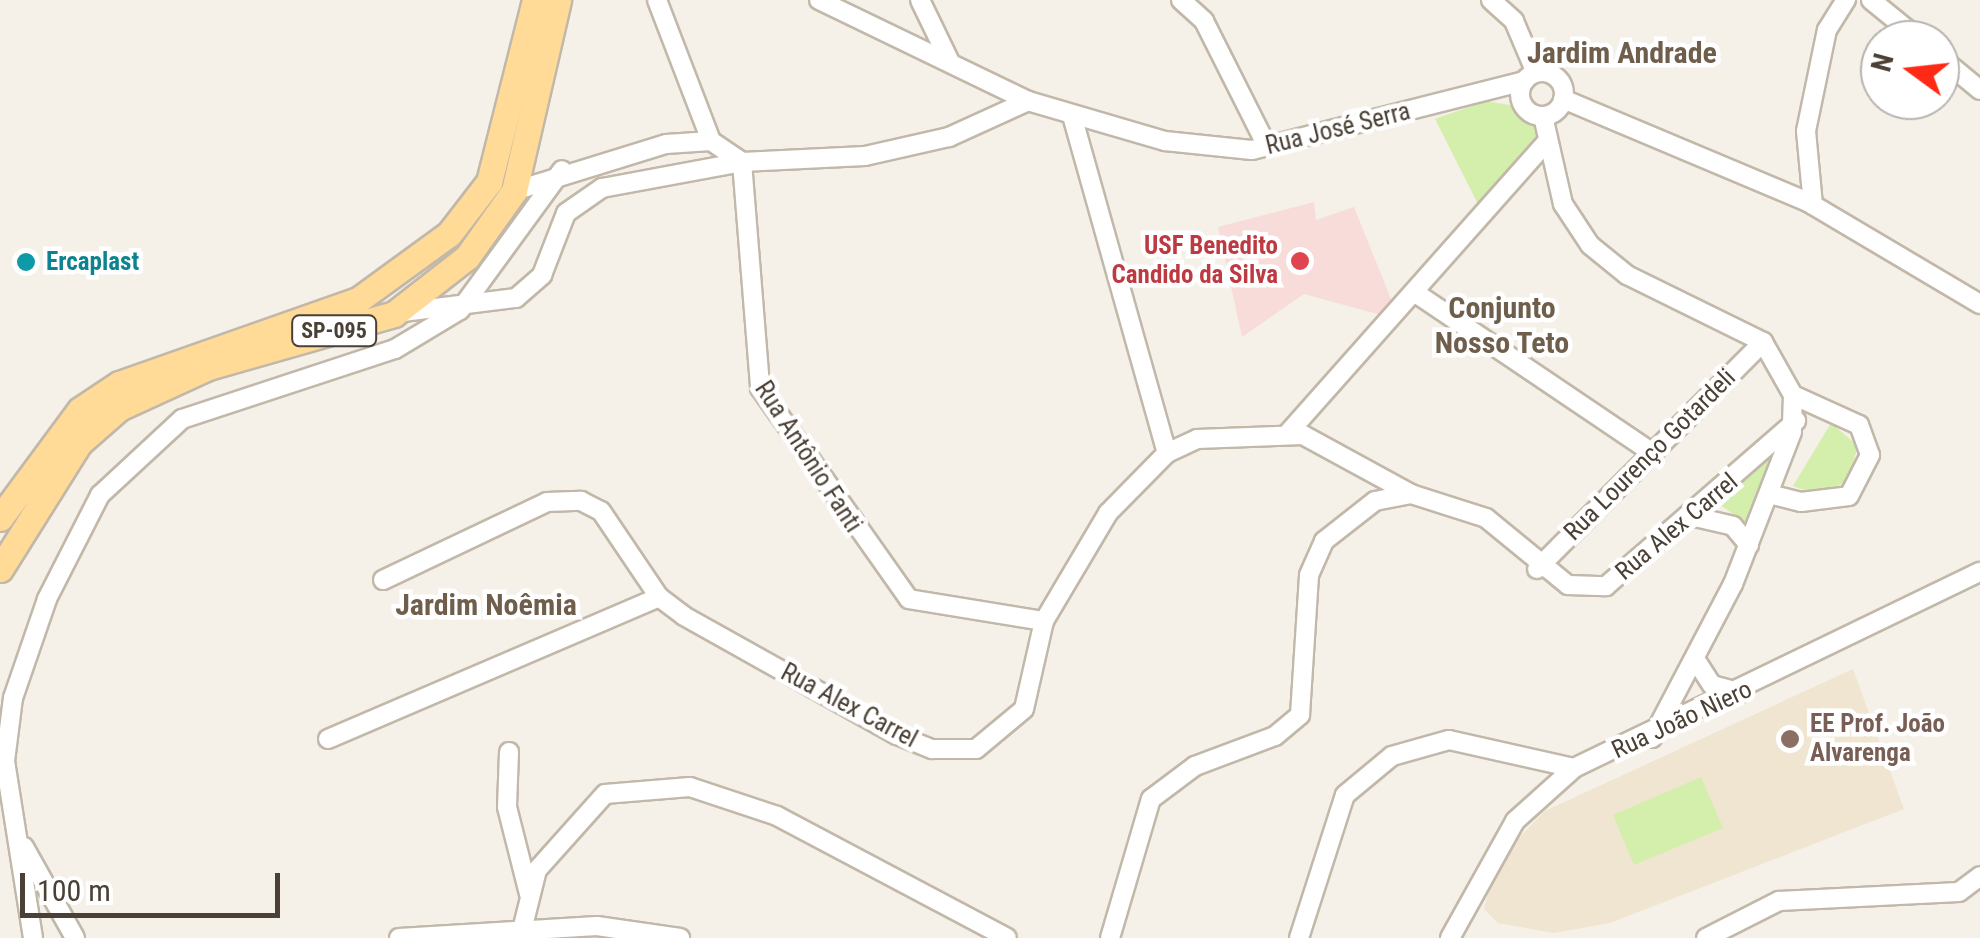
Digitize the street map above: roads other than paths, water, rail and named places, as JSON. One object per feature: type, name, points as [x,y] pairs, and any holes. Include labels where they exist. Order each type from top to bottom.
[{"type":"main road","name":"SP-095","points":[[0,518],[80,410],[119,384],[358,300],[450,234],[489,182],[536,0]]},
{"type":"main road","name":"SP-095","points":[[0,569],[79,443],[119,408],[208,366],[394,314],[467,257],[514,191],[558,0]]},
{"type":"street","points":[[657,0],[711,140],[742,162]]},
{"type":"street","name":"Rua José Serra","points":[[819,0],[1028,102],[1073,118],[1165,141],[1268,146],[1530,77]]},
{"type":"street","points":[[920,0],[950,62]]},
{"type":"street","points":[[1180,0],[1204,21],[1268,146]]},
{"type":"street","points":[[1490,0],[1514,20],[1530,77],[1525,108],[1543,116]]},
{"type":"street","points":[[1813,204],[1806,131],[1826,30],[1846,0]]},
{"type":"street","points":[[1871,0],[1896,20]]},
{"type":"street","points":[[1960,74],[1980,90]]},
{"type":"street","points":[[1530,77],[1557,78],[1563,99]]},
{"type":"street","points":[[1563,99],[1813,204],[1980,304]]},
{"type":"street","points":[[1543,116],[1563,99]]},
{"type":"street","points":[[394,314],[460,310],[516,298],[542,275],[578,200],[742,162],[865,156],[949,137],[1028,102]]},
{"type":"street","points":[[1543,116],[1546,143],[1563,204],[1590,245],[1627,275],[1764,342],[1793,395],[1796,421],[1769,494],[1695,659],[1652,738]]},
{"type":"street","points":[[1073,118],[1167,453]]},
{"type":"street","points":[[514,191],[562,170],[711,140]]},
{"type":"street","points":[[1289,432],[1417,294],[1546,143]]},
{"type":"street","name":"Rua Antônio Fanti","points":[[742,162],[760,388],[909,599],[1044,621]]},
{"type":"street","points":[[33,938],[22,904],[24,846],[5,760],[13,698],[73,543],[125,462],[182,418],[396,348],[460,310],[562,170]]},
{"type":"street","points":[[1417,294],[1651,452]]},
{"type":"street","name":"Rua Lourenço Gotardeli","points":[[1537,569],[1764,342]]},
{"type":"street","points":[[1769,494],[1802,502],[1849,496],[1870,455],[1859,425],[1793,395]]},
{"type":"street","name":"Rua Alex Carrel","points":[[659,596],[932,749],[976,748],[1024,708],[1044,621],[1108,513],[1167,453],[1209,437],[1289,432],[1411,494],[1486,518],[1537,569],[1568,585],[1606,586],[1695,517],[1796,421]]},
{"type":"street","points":[[1110,938],[1151,800],[1194,766],[1275,736],[1300,715],[1309,575],[1324,540],[1375,500],[1411,494]]},
{"type":"street","points":[[328,739],[659,596],[601,511],[566,498],[450,542],[383,580]]},
{"type":"street","points":[[1695,517],[1733,526],[1748,545]]},
{"type":"street","name":"Rua João Niero","points":[[1450,938],[1515,821],[1574,768],[1652,738],[1980,572]]},
{"type":"street","points":[[1695,659],[1712,685],[1741,693]]},
{"type":"street","points":[[1299,938],[1345,795],[1392,756],[1449,740],[1574,768]]},
{"type":"street","points":[[509,752],[508,806],[530,898]]},
{"type":"street","points":[[522,930],[537,870],[605,794],[690,787],[777,816],[1007,938]]},
{"type":"street","points":[[24,846],[75,938]]},
{"type":"street","points":[[1706,938],[1779,901],[1959,892],[1980,876]]},
{"type":"street","points":[[400,938],[522,930],[680,938]]},
{"type":"place","name":"USF Benedito Candido da Silva","points":[[1300,261]]},
{"type":"place","name":"Ercaplast","points":[[26,262]]},
{"type":"place","name":"EE Prof. João Alvarenga","points":[[1790,739]]},
{"type":"district","name":"Jardim Andrade","points":[[1622,53]]},
{"type":"district","name":"Conjunto Nosso Teto","points":[[1502,325]]},
{"type":"district","name":"Jardim Noêmia","points":[[486,605]]}]
